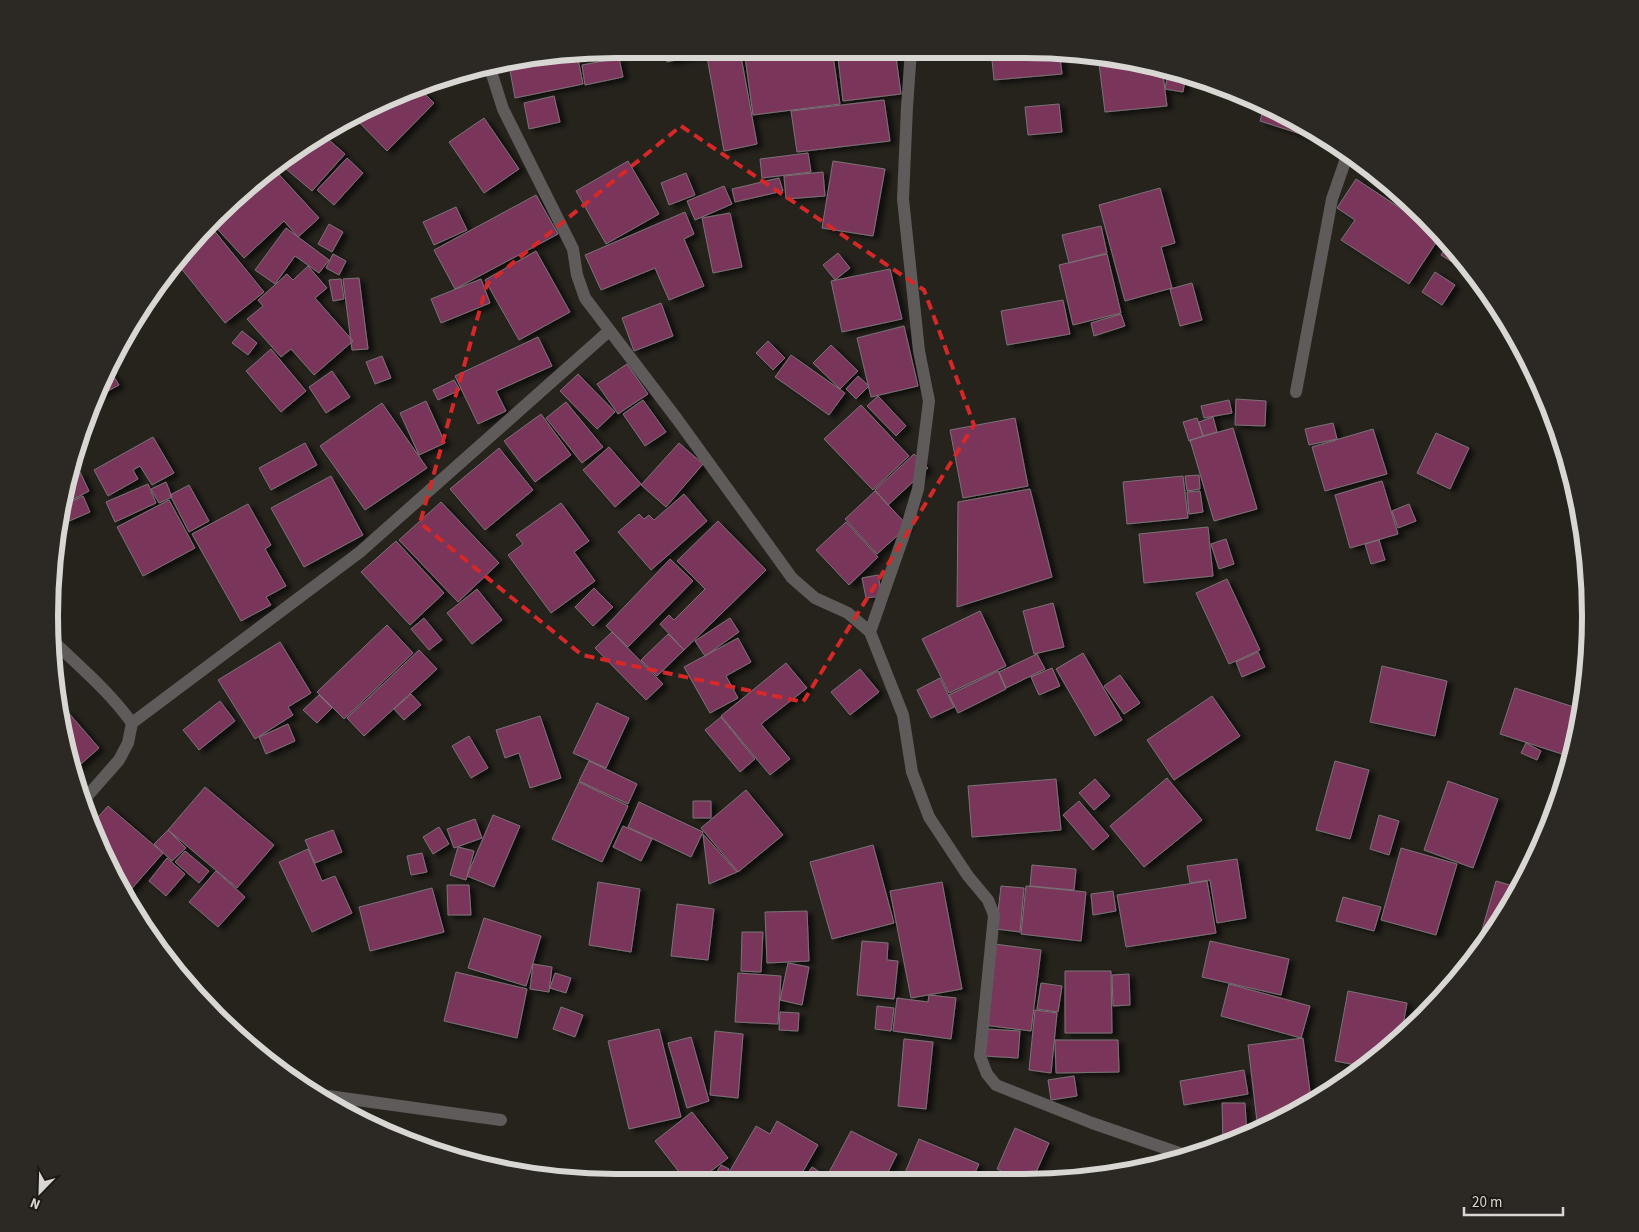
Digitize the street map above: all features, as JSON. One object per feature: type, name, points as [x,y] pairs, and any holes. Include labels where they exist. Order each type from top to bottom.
[{"type":"street","points":[[870,632],[918,489],[929,401],[919,350],[903,198],[911,58]]},
{"type":"street","points":[[491,72],[503,108],[573,249],[584,298],[677,419],[792,578],[815,598],[848,613],[870,632],[903,715],[912,772],[929,817],[968,876],[988,900],[994,915],[980,1056],[987,1074],[996,1085],[1040,1104],[1177,1152]]},
{"type":"street","points":[[1296,392],[1332,199],[1345,160]]},
{"type":"street","points":[[87,796],[119,760],[128,743],[132,723],[360,552],[609,331]]},
{"type":"street","points":[[59,646],[102,687],[132,723]]},
{"type":"street","points":[[331,1096],[501,1120]]},
{"type":"highlighted area","points":[[681,126],[924,290],[974,425],[803,702],[582,655],[420,523],[487,284]]},
{"type":"building","points":[[619,58],[623,77],[585,85],[582,65]]},
{"type":"building","points":[[666,58],[685,58],[667,62]]},
{"type":"building","points":[[707,58],[741,58],[757,144],[724,151]]},
{"type":"building","points":[[745,58],[833,58],[840,104],[753,115]]},
{"type":"building","points":[[838,58],[896,58],[901,94],[843,101]]},
{"type":"building","points":[[992,58],[1060,59],[1062,74],[994,80]]},
{"type":"building","points":[[578,59],[583,84],[515,98],[509,68]]},
{"type":"building","points":[[1099,62],[1163,76],[1167,106],[1105,112]]},
{"type":"building","points":[[1167,77],[1185,82],[1183,92],[1165,89]]},
{"type":"building","points":[[423,92],[434,103],[387,151],[358,121]]},
{"type":"building","points":[[554,96],[560,122],[529,129],[524,103]]},
{"type":"building","points":[[884,100],[890,141],[797,152],[791,111]]},
{"type":"building","points":[[1059,104],[1062,132],[1028,135],[1025,107]]},
{"type":"building","points":[[1263,112],[1310,137],[1260,121]]},
{"type":"building","points":[[484,118],[519,169],[484,193],[449,142]]},
{"type":"building","points":[[327,138],[345,154],[312,191],[284,167]]},
{"type":"building","points":[[808,153],[811,172],[762,178],[760,159]]},
{"type":"building","points":[[347,158],[363,173],[334,205],[317,190]]},
{"type":"building","points":[[628,161],[659,214],[606,244],[576,191]]},
{"type":"building","points":[[833,161],[885,169],[873,236],[822,228]]},
{"type":"building","points":[[277,172],[319,218],[298,237],[284,221],[244,258],[215,227],[248,196]]},
{"type":"building","points":[[823,172],[825,196],[786,199],[784,176]]},
{"type":"building","points":[[686,173],[695,195],[669,205],[661,183]]},
{"type":"building","points":[[779,178],[783,191],[735,202],[732,189]]},
{"type":"building","points":[[1356,179],[1414,217],[1437,241],[1409,284],[1341,240],[1355,220],[1337,208]]},
{"type":"building","points":[[724,186],[732,204],[695,220],[687,201]]},
{"type":"building","points":[[1160,188],[1175,243],[1161,247],[1172,288],[1125,301],[1099,205]]},
{"type":"building","points":[[536,195],[558,234],[455,289],[434,250]]},
{"type":"building","points":[[456,207],[467,230],[434,245],[423,222]]},
{"type":"building","points":[[685,212],[694,234],[684,239],[704,286],[669,300],[655,268],[601,290],[585,255]]},
{"type":"building","points":[[730,213],[742,267],[713,273],[702,218]]},
{"type":"building","points":[[329,224],[343,232],[332,252],[318,244]]},
{"type":"building","points":[[1101,226],[1107,253],[1069,263],[1062,235]]},
{"type":"building","points":[[286,228],[329,260],[319,273],[295,256],[275,284],[255,270]]},
{"type":"building","points":[[213,229],[264,292],[225,323],[180,267]]},
{"type":"building","points":[[1444,250],[1457,265],[1441,255]]},
{"type":"building","points":[[536,251],[570,312],[519,340],[485,280]]},
{"type":"building","points":[[838,253],[850,268],[835,280],[823,265]]},
{"type":"building","points":[[333,254],[346,261],[339,275],[326,268]]},
{"type":"building","points":[[1107,254],[1121,313],[1073,325],[1059,265]]},
{"type":"building","points":[[308,266],[327,288],[315,298],[353,341],[314,375],[291,349],[281,357],[247,319],[263,306],[258,300],[287,274],[293,280]]},
{"type":"building","points":[[890,269],[902,319],[842,332],[831,281]]},
{"type":"building","points":[[1435,272],[1455,285],[1442,305],[1422,292]]},
{"type":"building","points":[[359,278],[368,349],[352,350],[343,279]]},
{"type":"building","points":[[341,279],[344,299],[333,301],[329,280]]},
{"type":"building","points":[[481,279],[490,303],[441,323],[431,299]]},
{"type":"building","points":[[1192,283],[1202,320],[1180,326],[1170,289]]},
{"type":"building","points":[[1063,300],[1070,334],[1007,345],[1001,311]]},
{"type":"building","points":[[661,303],[673,336],[634,351],[622,318]]},
{"type":"building","points":[[1121,314],[1125,326],[1094,336],[1091,323]]},
{"type":"building","points":[[904,326],[918,386],[871,397],[857,338]]},
{"type":"building","points":[[242,331],[257,343],[248,355],[232,343]]},
{"type":"building","points":[[538,337],[552,366],[496,391],[506,411],[478,424],[455,376]]},
{"type":"building","points":[[768,341],[785,358],[773,370],[756,353]]},
{"type":"building","points":[[831,345],[858,371],[840,389],[813,363]]},
{"type":"building","points":[[271,349],[306,391],[281,412],[246,371]]},
{"type":"building","points":[[791,355],[845,393],[829,415],[775,377]]},
{"type":"building","points":[[382,356],[391,378],[375,384],[366,362]]},
{"type":"building","points":[[627,364],[648,394],[618,414],[597,384]]},
{"type":"building","points":[[332,371],[350,397],[326,413],[309,387]]},
{"type":"building","points":[[113,374],[119,385],[104,393]]},
{"type":"building","points":[[578,374],[615,412],[597,429],[560,391]]},
{"type":"building","points":[[858,376],[869,386],[856,399],[846,389]]},
{"type":"building","points":[[454,380],[460,390],[438,400],[433,390]]},
{"type":"building","points":[[878,396],[906,426],[896,436],[867,406]]},
{"type":"building","points":[[1236,399],[1266,401],[1265,426],[1235,425]]},
{"type":"building","points":[[643,400],[666,432],[645,446],[623,414]]},
{"type":"building","points":[[1229,400],[1232,413],[1204,418],[1201,406]]},
{"type":"building","points":[[426,401],[445,443],[419,455],[400,413]]},
{"type":"building","points":[[566,402],[603,447],[582,463],[546,418]]},
{"type":"building","points":[[382,403],[427,468],[365,510],[320,446]]},
{"type":"building","points":[[861,405],[909,456],[873,490],[824,439]]},
{"type":"building","points":[[541,414],[571,455],[535,482],[504,441]]},
{"type":"building","points":[[1213,417],[1217,432],[1203,436],[1199,422]]},
{"type":"building","points":[[1015,418],[1028,486],[963,498],[950,430]]},
{"type":"building","points":[[1197,418],[1203,436],[1189,441],[1183,422]]},
{"type":"building","points":[[1333,423],[1337,439],[1309,445],[1305,429]]},
{"type":"building","points":[[1233,428],[1257,509],[1214,521],[1190,440]]},
{"type":"building","points":[[1373,429],[1387,474],[1325,491],[1312,447]]},
{"type":"building","points":[[1436,433],[1469,448],[1450,489],[1417,473]]},
{"type":"building","points":[[153,437],[174,473],[152,485],[140,466],[133,470],[138,479],[108,496],[94,470]]},
{"type":"building","points":[[305,443],[317,465],[271,490],[259,468]]},
{"type":"building","points":[[679,443],[703,464],[666,507],[641,485]]},
{"type":"building","points":[[609,447],[641,484],[615,507],[583,470]]},
{"type":"building","points":[[499,448],[533,490],[485,530],[450,489]]},
{"type":"building","points":[[914,454],[928,468],[888,505],[875,490]]},
{"type":"building","points":[[80,472],[89,491],[69,501],[76,474]]},
{"type":"building","points":[[1199,475],[1200,489],[1187,491],[1185,476]]},
{"type":"building","points":[[331,476],[363,535],[304,567],[271,508]]},
{"type":"building","points":[[1183,476],[1188,518],[1127,524],[1123,482]]},
{"type":"building","points":[[1382,481],[1398,534],[1350,548],[1335,495]]},
{"type":"building","points":[[166,482],[172,497],[159,503],[151,489]]},
{"type":"building","points":[[148,484],[156,503],[115,522],[106,502]]},
{"type":"building","points":[[189,485],[209,521],[189,532],[170,495]]},
{"type":"building","points":[[1030,489],[1052,577],[957,607],[958,502]]},
{"type":"building","points":[[875,491],[908,526],[877,554],[845,519]]},
{"type":"building","points":[[1200,491],[1203,512],[1189,514],[1187,492]]},
{"type":"building","points":[[684,494],[707,521],[651,570],[618,532],[639,514],[644,519],[649,515],[654,520]]},
{"type":"building","points":[[83,496],[90,512],[67,522],[69,503]]},
{"type":"building","points":[[169,500],[195,548],[143,576],[117,527]]},
{"type":"building","points":[[441,502],[499,563],[458,602],[399,540]]},
{"type":"building","points":[[561,503],[589,541],[574,552],[595,581],[551,613],[508,555],[523,544],[516,535]]},
{"type":"building","points":[[248,504],[271,545],[265,549],[286,586],[266,597],[271,605],[241,621],[192,534]]},
{"type":"building","points":[[1409,504],[1416,521],[1398,528],[1392,511]]},
{"type":"building","points":[[718,521],[766,570],[684,650],[660,624],[669,615],[674,620],[705,589],[677,561]]},
{"type":"building","points":[[846,522],[878,557],[849,585],[816,550]]},
{"type":"building","points":[[1208,527],[1213,576],[1144,583],[1139,534]]},
{"type":"building","points":[[1226,539],[1234,564],[1219,569],[1211,544]]},
{"type":"building","points":[[1379,540],[1385,560],[1371,564],[1365,544]]},
{"type":"building","points":[[396,541],[444,593],[410,625],[361,572]]},
{"type":"building","points":[[670,559],[693,581],[628,647],[606,626]]},
{"type":"building","points":[[878,575],[882,596],[866,598],[862,578]]},
{"type":"building","points":[[1227,579],[1260,650],[1229,664],[1196,593]]},
{"type":"building","points":[[594,588],[613,607],[593,626],[575,607]]},
{"type":"building","points":[[477,589],[502,620],[472,644],[447,613]]},
{"type":"building","points":[[1053,603],[1064,647],[1034,654],[1023,611]]},
{"type":"building","points":[[980,611],[1006,666],[949,693],[922,639]]},
{"type":"building","points":[[424,618],[442,640],[429,650],[411,629]]},
{"type":"building","points":[[730,618],[739,632],[705,656],[695,641]]},
{"type":"building","points":[[387,625],[413,653],[344,719],[317,692]]},
{"type":"building","points":[[612,632],[663,684],[646,700],[595,648]]},
{"type":"building","points":[[668,634],[684,650],[657,676],[641,660]]},
{"type":"building","points":[[738,638],[751,662],[726,676],[738,698],[710,713],[684,667]]},
{"type":"building","points":[[280,642],[311,693],[288,707],[293,715],[255,739],[218,680]]},
{"type":"building","points":[[419,650],[437,669],[364,736],[347,718]]},
{"type":"building","points":[[1258,652],[1265,667],[1242,677],[1236,662]]},
{"type":"building","points":[[1083,653],[1122,720],[1095,736],[1056,669]]},
{"type":"building","points":[[1037,654],[1045,669],[1006,688],[999,672]]},
{"type":"building","points":[[786,663],[807,688],[761,724],[790,759],[770,775],[721,716]]},
{"type":"building","points":[[1382,666],[1447,681],[1435,736],[1370,722]]},
{"type":"building","points":[[1052,668],[1060,686],[1039,695],[1031,677]]},
{"type":"building","points":[[860,669],[879,692],[850,715],[831,692]]},
{"type":"building","points":[[998,671],[1006,689],[958,713],[949,695]]},
{"type":"building","points":[[1120,675],[1140,703],[1124,714],[1104,686]]},
{"type":"building","points":[[940,678],[954,707],[931,718],[917,690]]},
{"type":"building","points":[[1515,688],[1574,707],[1564,755],[1500,734]]},
{"type":"building","points":[[411,694],[421,705],[404,720],[394,709]]},
{"type":"building","points":[[319,695],[332,708],[317,723],[303,710]]},
{"type":"building","points":[[1212,696],[1240,736],[1174,780],[1147,740]]},
{"type":"building","points":[[220,701],[235,721],[199,750],[183,730]]},
{"type":"building","points":[[597,703],[629,718],[606,768],[573,753]]},
{"type":"building","points":[[67,711],[99,748],[78,766],[68,725]]},
{"type":"building","points":[[540,716],[561,778],[530,788],[519,753],[505,758],[496,730]]},
{"type":"building","points":[[721,717],[755,759],[740,772],[705,730]]},
{"type":"building","points":[[288,724],[295,741],[266,754],[259,737]]},
{"type":"building","points":[[469,736],[488,768],[471,778],[452,746]]},
{"type":"building","points":[[1526,743],[1541,751],[1537,760],[1521,753]]},
{"type":"building","points":[[589,761],[637,784],[628,804],[579,781]]},
{"type":"building","points":[[1335,761],[1369,770],[1350,839],[1316,830]]},
{"type":"building","points":[[1167,778],[1202,820],[1144,867],[1110,826]]},
{"type":"building","points":[[1056,779],[1061,830],[972,837],[968,786]]},
{"type":"building","points":[[1095,779],[1110,796],[1094,810],[1079,793]]},
{"type":"building","points":[[1448,781],[1498,799],[1473,868],[1424,850]]},
{"type":"building","points":[[579,782],[628,806],[602,862],[552,839]]},
{"type":"building","points":[[205,787],[274,845],[237,888],[168,830]]},
{"type":"building","points":[[746,790],[783,835],[738,872],[701,828]]},
{"type":"building","points":[[693,801],[711,801],[711,818],[693,818]]},
{"type":"building","points":[[1079,801],[1109,836],[1093,850],[1063,815]]},
{"type":"building","points":[[639,802],[703,832],[691,857],[628,827]]},
{"type":"building","points":[[108,806],[163,853],[130,891],[115,863],[96,819]]},
{"type":"building","points":[[493,815],[520,826],[494,887],[467,876]]},
{"type":"building","points":[[1379,815],[1399,821],[1389,855],[1370,849]]},
{"type":"building","points":[[475,819],[482,838],[454,848],[447,829]]},
{"type":"building","points":[[623,826],[652,839],[641,861],[613,847]]},
{"type":"building","points":[[439,827],[449,844],[433,854],[423,837]]},
{"type":"building","points":[[168,830],[186,848],[172,861],[154,844]]},
{"type":"building","points":[[333,830],[342,852],[315,863],[305,840]]},
{"type":"building","points":[[703,834],[737,872],[709,884]]},
{"type":"building","points":[[873,845],[894,923],[832,939],[810,862]]},
{"type":"building","points":[[458,847],[474,851],[466,880],[450,875]]},
{"type":"building","points":[[1401,848],[1457,864],[1436,935],[1381,920]]},
{"type":"building","points":[[308,849],[322,881],[335,876],[352,913],[312,932],[279,862]]},
{"type":"building","points":[[185,851],[209,871],[199,883],[175,862]]},
{"type":"building","points":[[422,853],[427,872],[411,875],[407,856]]},
{"type":"building","points":[[167,858],[185,874],[166,896],[149,881]]},
{"type":"building","points":[[1237,859],[1246,918],[1217,923],[1210,880],[1190,883],[1187,866]]},
{"type":"building","points":[[1032,865],[1076,869],[1074,890],[1030,886]]},
{"type":"building","points":[[216,871],[245,897],[218,927],[189,902]]},
{"type":"building","points":[[1207,881],[1216,933],[1126,947],[1117,895]]},
{"type":"building","points":[[1496,881],[1512,886],[1487,926],[1484,930],[1482,930]]},
{"type":"building","points":[[598,882],[640,889],[631,952],[589,945]]},
{"type":"building","points":[[942,882],[962,989],[911,998],[890,891]]},
{"type":"building","points":[[447,885],[469,885],[471,915],[448,915]]},
{"type":"building","points":[[1001,886],[1024,888],[1020,932],[996,929]]},
{"type":"building","points":[[1026,886],[1086,892],[1081,941],[1021,934]]},
{"type":"building","points":[[432,888],[444,932],[370,951],[359,907]]},
{"type":"building","points":[[1113,891],[1116,911],[1093,915],[1091,894]]},
{"type":"building","points":[[1343,897],[1381,907],[1374,931],[1336,921]]},
{"type":"building","points":[[677,904],[714,909],[708,960],[671,956]]},
{"type":"building","points":[[807,911],[809,961],[767,963],[765,912]]},
{"type":"building","points":[[484,918],[541,936],[526,986],[468,968]]},
{"type":"building","points":[[742,932],[763,932],[761,972],[741,971]]},
{"type":"building","points":[[862,941],[888,943],[887,960],[898,961],[894,999],[857,995]]},
{"type":"building","points":[[1210,941],[1289,959],[1281,995],[1202,977]]},
{"type":"building","points":[[994,944],[1041,950],[1031,1031],[984,1025]]},
{"type":"building","points":[[788,963],[809,967],[802,1005],[780,1000]]},
{"type":"building","points":[[533,964],[552,967],[549,992],[530,989]]},
{"type":"building","points":[[1065,971],[1111,971],[1112,1033],[1065,1033]]},
{"type":"building","points":[[456,972],[527,989],[517,1038],[444,1021]]},
{"type":"building","points":[[555,973],[571,978],[566,993],[550,988]]},
{"type":"building","points":[[738,973],[781,976],[778,1024],[735,1022]]},
{"type":"building","points":[[1129,974],[1130,1005],[1113,1006],[1112,975]]},
{"type":"building","points":[[1041,983],[1062,986],[1058,1012],[1037,1009]]},
{"type":"building","points":[[1229,984],[1310,1006],[1301,1038],[1221,1016]]},
{"type":"building","points":[[1348,991],[1407,1003],[1403,1025],[1363,1059],[1355,1065],[1335,1061]]},
{"type":"building","points":[[929,995],[956,998],[951,1039],[893,1031],[897,998],[928,1002]]},
{"type":"building","points":[[877,1006],[894,1008],[891,1031],[875,1029]]},
{"type":"building","points":[[561,1007],[583,1015],[575,1037],[553,1029]]},
{"type":"building","points":[[1035,1010],[1057,1013],[1051,1073],[1029,1070]]},
{"type":"building","points":[[780,1012],[799,1013],[798,1031],[779,1030]]},
{"type":"building","points":[[659,1029],[681,1117],[629,1129],[608,1041]]},
{"type":"building","points":[[986,1029],[1020,1031],[1018,1058],[984,1056]]},
{"type":"building","points":[[715,1031],[743,1034],[738,1098],[710,1095]]},
{"type":"building","points":[[691,1037],[709,1101],[687,1108],[668,1043]]},
{"type":"building","points":[[1303,1038],[1310,1095],[1257,1123],[1248,1045]]},
{"type":"building","points":[[904,1039],[933,1042],[926,1109],[898,1106]]},
{"type":"building","points":[[1055,1040],[1118,1040],[1119,1072],[1056,1073]]},
{"type":"building","points":[[1244,1070],[1248,1094],[1184,1105],[1180,1081]]},
{"type":"building","points":[[1074,1076],[1077,1096],[1051,1100],[1048,1080]]},
{"type":"building","points":[[1222,1103],[1245,1103],[1246,1128],[1223,1137]]},
{"type":"building","points":[[692,1112],[728,1158],[707,1174],[681,1174],[655,1141]]},
{"type":"building","points":[[777,1121],[818,1145],[801,1174],[728,1174],[756,1126],[770,1134]]},
{"type":"building","points":[[1015,1128],[1049,1143],[1035,1174],[1008,1174],[997,1169]]},
{"type":"building","points":[[851,1131],[897,1154],[887,1174],[828,1174]]},
{"type":"building","points":[[919,1139],[979,1164],[974,1174],[904,1174]]},
{"type":"building","points":[[721,1165],[729,1169],[726,1174],[715,1174]]},
{"type":"building","points":[[812,1167],[823,1174],[807,1174]]}]
